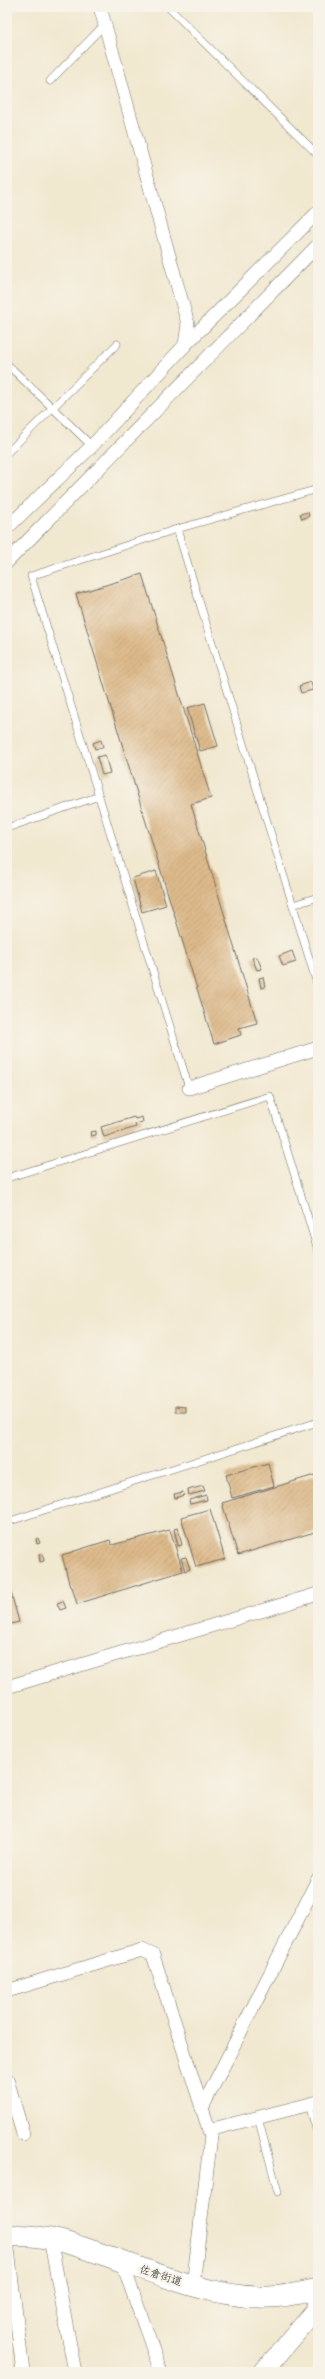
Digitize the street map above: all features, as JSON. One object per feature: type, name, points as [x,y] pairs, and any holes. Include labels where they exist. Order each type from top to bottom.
[{"type":"main road","name":"佐倉街道","points":[[7,2236],[23,2235],[50,2238],[193,2285],[257,2297],[293,2295],[318,2289]]},
{"type":"street","points":[[100,7],[188,324],[185,345]]},
{"type":"street","points":[[7,528],[92,446],[185,345],[318,212]]},
{"type":"street","points":[[7,562],[318,245]]},
{"type":"street","points":[[189,1088],[318,1048]]},
{"type":"street","points":[[7,1687],[318,1594]]},
{"type":"street","points":[[202,2108],[318,1879]]},
{"type":"street","points":[[7,1991],[142,1950],[152,1954],[211,2136],[193,2285]]},
{"type":"street","points":[[7,2079],[23,2134]]},
{"type":"street","points":[[209,2130],[314,2104]]},
{"type":"street","points":[[50,2238],[75,2372]]},
{"type":"street","points":[[7,2241],[23,2372]]},
{"type":"street","points":[[122,2262],[161,2372]]},
{"type":"street","points":[[263,2372],[317,2310]]},
{"type":"lane","points":[[168,7],[318,155]]},
{"type":"lane","points":[[50,81],[105,24]]},
{"type":"lane","points":[[7,453],[117,344]]},
{"type":"lane","points":[[7,364],[92,446]]},
{"type":"lane","points":[[189,1088],[31,576],[177,529],[318,489]]},
{"type":"lane","points":[[177,529],[318,987]]},
{"type":"lane","points":[[7,828],[99,796]]},
{"type":"lane","points":[[293,905],[318,897]]},
{"type":"lane","points":[[7,1178],[270,1096],[318,1250]]},
{"type":"lane","points":[[7,1522],[318,1422]]},
{"type":"lane","points":[[314,2104],[318,2135]]},
{"type":"lane","points":[[258,2118],[278,2192]]},
{"type":"building","points":[[308,512],[309,516],[302,519],[300,514]]},
{"type":"building","points":[[142,574],[211,798],[191,804],[257,1023],[239,1028],[241,1035],[214,1044],[76,594]]},
{"type":"building","points":[[311,682],[313,690],[301,693],[299,686]]},
{"type":"building","points":[[205,703],[218,746],[200,751],[187,708]]},
{"type":"building","points":[[101,740],[103,747],[95,749],[93,743]]},
{"type":"building","points":[[105,755],[110,773],[102,775],[97,757]]},
{"type":"building","points":[[156,871],[166,905],[142,912],[133,878]]},
{"type":"building","points":[[292,951],[296,962],[283,966],[279,956]]},
{"type":"building","points":[[257,957],[262,969],[257,970],[252,958]]},
{"type":"building","points":[[263,977],[265,987],[261,988],[259,978]]},
{"type":"building","points":[[134,1117],[135,1119],[142,1117],[143,1122],[135,1124],[136,1127],[104,1137],[101,1127]]},
{"type":"building","points":[[96,1131],[96,1135],[91,1136],[90,1132]]},
{"type":"building","points":[[176,1406],[186,1407],[186,1412],[176,1412]]},
{"type":"building","points":[[268,1463],[274,1486],[232,1498],[226,1475]]},
{"type":"building","points":[[318,1474],[318,1531],[238,1555],[222,1503]]},
{"type":"building","points":[[203,1486],[205,1491],[189,1495],[188,1490]]},
{"type":"building","points":[[183,1492],[184,1495],[175,1498],[174,1494]]},
{"type":"building","points":[[206,1495],[207,1500],[190,1504],[189,1500]]},
{"type":"building","points":[[210,1509],[225,1559],[196,1567],[181,1517]]},
{"type":"building","points":[[178,1528],[182,1545],[178,1546],[174,1529]]},
{"type":"building","points":[[170,1530],[183,1571],[77,1604],[72,1587],[70,1587],[62,1555],[110,1540],[112,1545]]},
{"type":"building","points":[[38,1538],[40,1543],[37,1544],[36,1539]]},
{"type":"building","points":[[43,1554],[44,1561],[40,1562],[39,1555]]},
{"type":"building","points":[[186,1557],[190,1569],[185,1571],[181,1558]]},
{"type":"building","points":[[7,1578],[19,1622],[7,1625]]},
{"type":"building","points":[[63,1601],[66,1608],[60,1610],[57,1603]]}]
